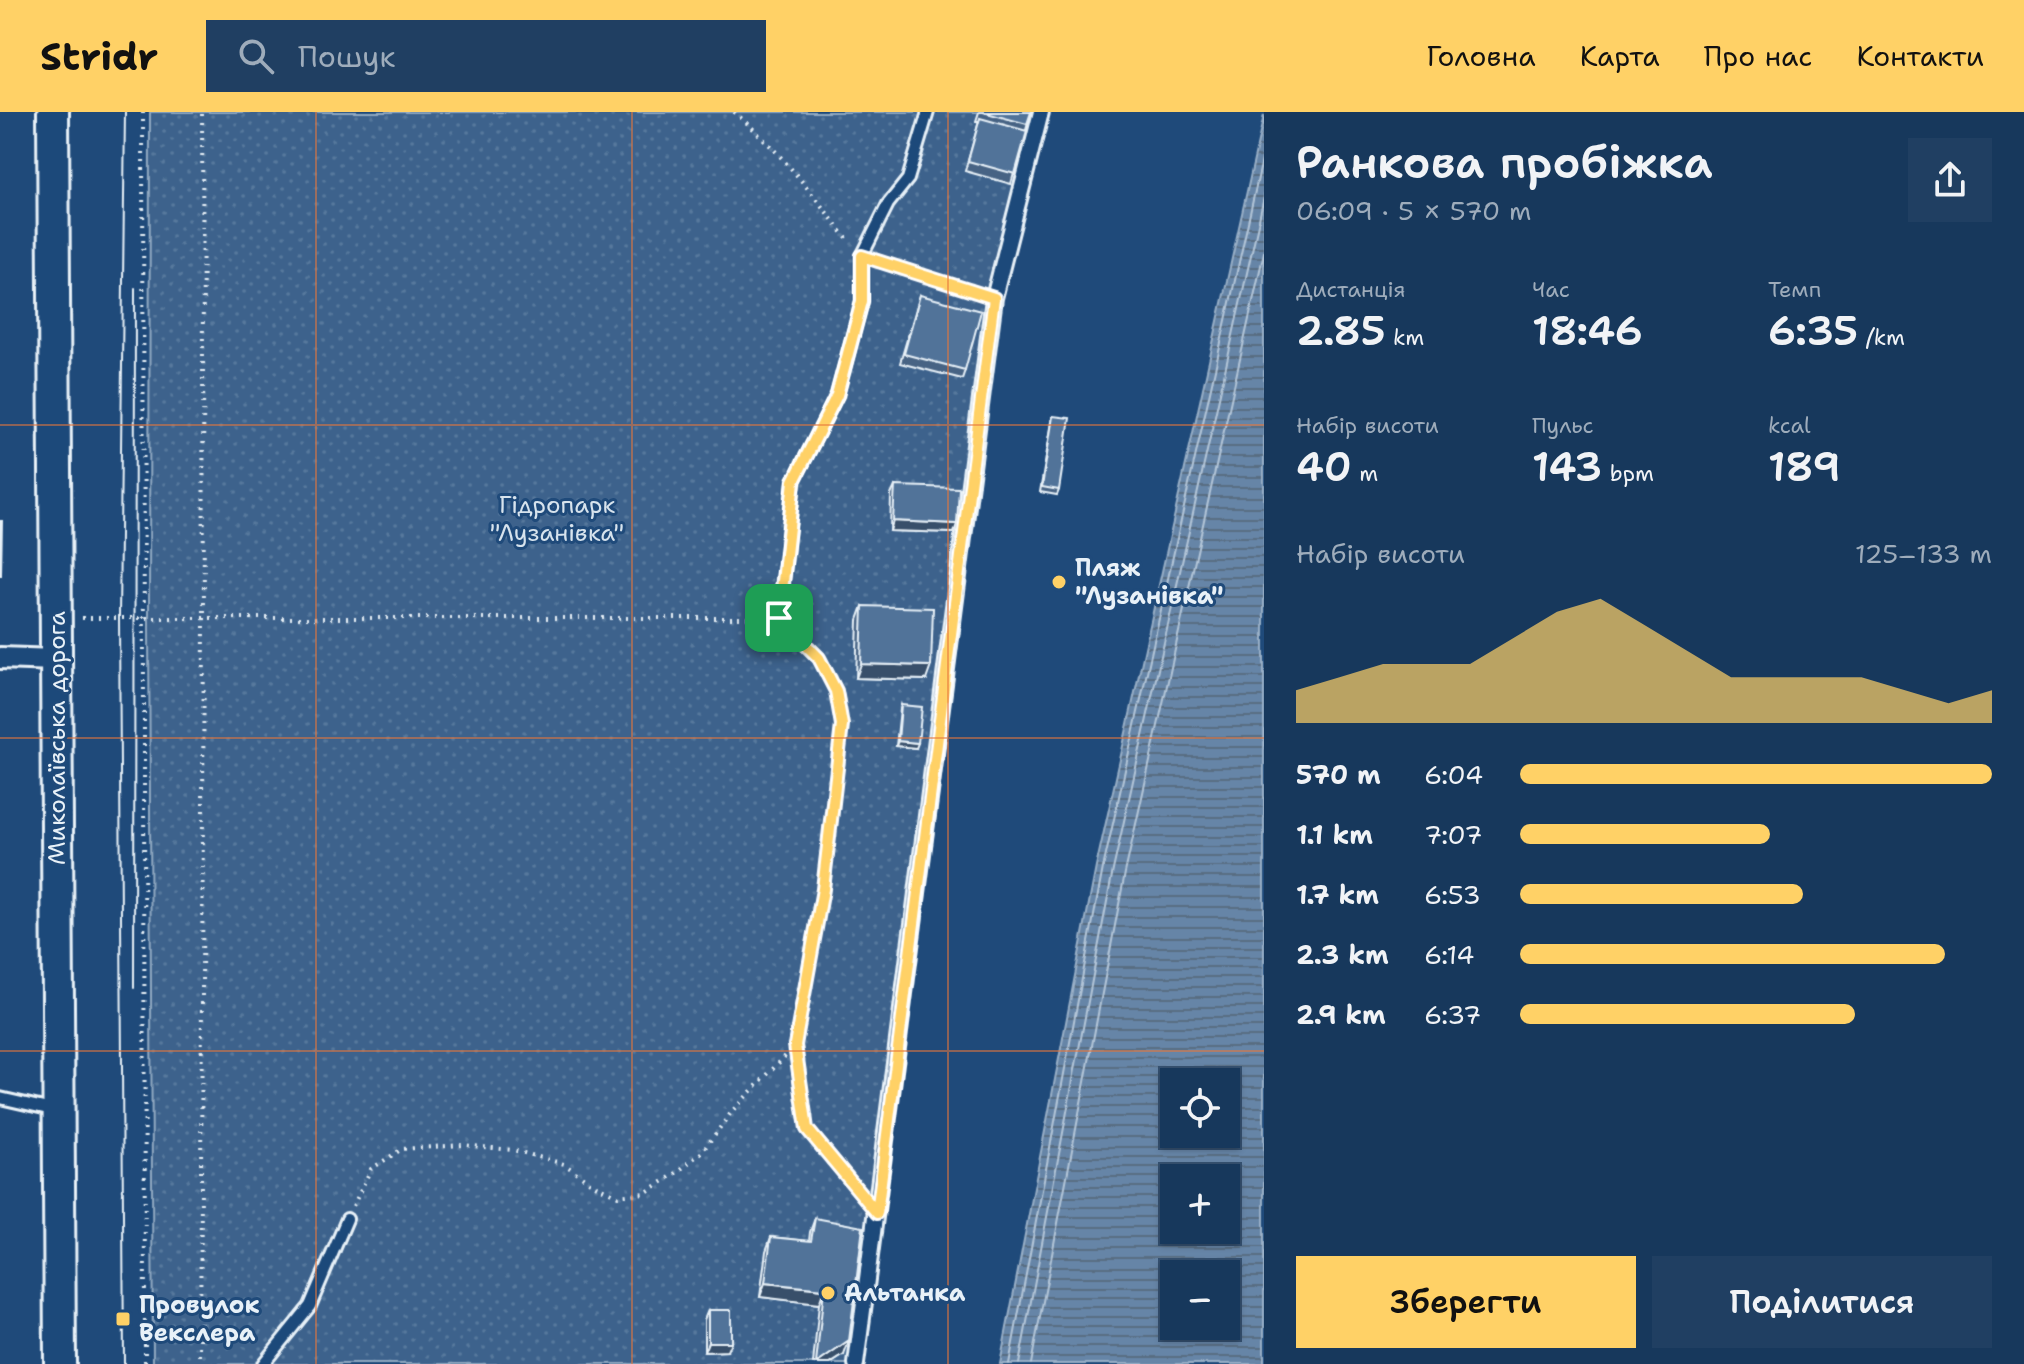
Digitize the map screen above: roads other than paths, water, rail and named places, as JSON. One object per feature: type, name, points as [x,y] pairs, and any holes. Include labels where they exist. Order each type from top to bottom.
[{"type":"main road","name":"Миколаївська дорога","points":[[53,112],[60,1364]]},
{"type":"street","points":[[856,1364],[994,298],[1041,112]]},
{"type":"street","points":[[0,658],[56,660]]},
{"type":"lane","points":[[779,618],[794,481],[837,395],[862,301],[862,256],[888,204],[908,179],[928,112]]},
{"type":"lane","points":[[0,1098],[59,1112]]},
{"type":"lane","points":[[263,1364],[310,1306],[347,1219]]},
{"type":"water","points":[[1264,115],[1264,1364],[1000,1364],[1096,867]]},
{"type":"tram line","points":[[124,1364],[119,618],[125,112]]},
{"type":"tram line","points":[[134,988],[135,288]]},
{"type":"place","name":"Пляж \"Лузанівка\"","points":[[1059,582]]},
{"type":"place","name":"Альтанка","points":[[828,1293]]},
{"type":"place","name":"Провулок Векслера","points":[[123,1319]]},
{"type":"park label","name":"Гідропарк \"Лузанівка\"","points":[[557,519]]}]
